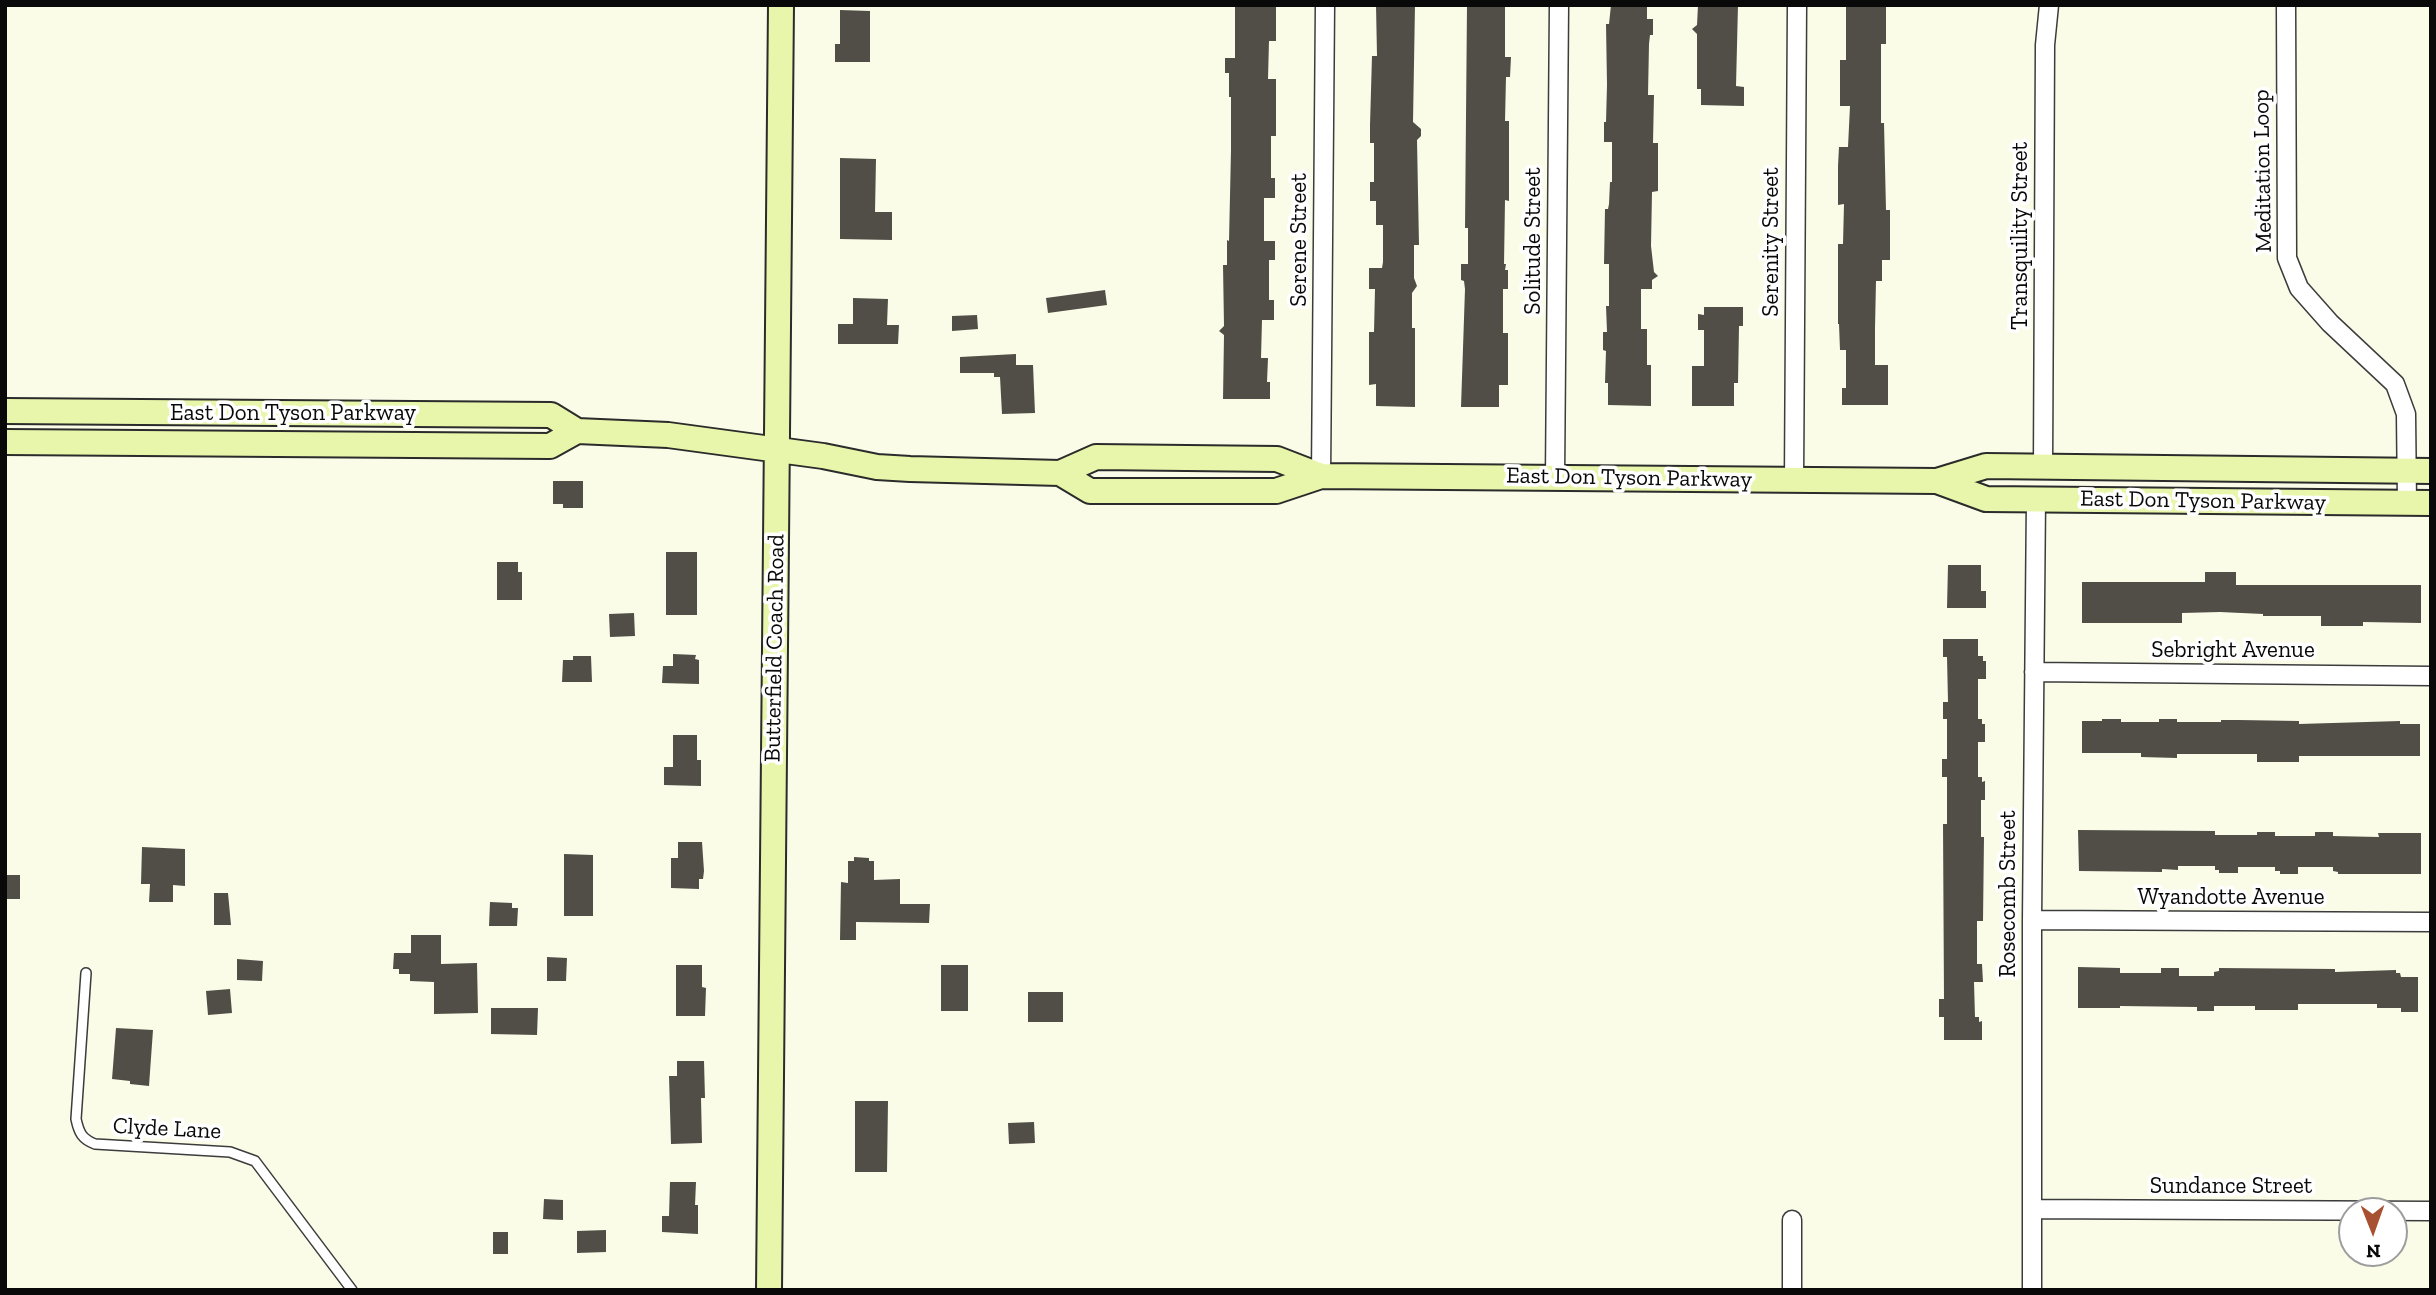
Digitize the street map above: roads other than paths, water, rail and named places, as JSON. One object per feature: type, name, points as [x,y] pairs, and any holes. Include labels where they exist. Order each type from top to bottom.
[{"type":"main road","name":"Butterfield Coach Road","points":[[769,1290],[781,5]]},
{"type":"main road","name":"East Don Tyson Parkway","points":[[5,411],[551,415],[577,430],[643,432],[899,468],[1060,473],[1096,457],[1277,459],[1321,476]]},
{"type":"main road","name":"East Don Tyson Parkway","points":[[5,442],[550,446],[577,430]]},
{"type":"main road","name":"East Don Tyson Parkway","points":[[1060,473],[1090,491],[1276,491],[1321,476],[1937,481],[1986,466],[2419,471]]},
{"type":"main road","name":"East Don Tyson Parkway","points":[[1937,481],[1986,499],[2419,503]]},
{"type":"street","name":"Serene Street","points":[[1321,476],[1325,5]]},
{"type":"street","name":"Solitude Street","points":[[1555,478],[1559,5]]},
{"type":"street","name":"Serenity Street","points":[[1794,480],[1797,5]]},
{"type":"street","name":"Transquility Street","points":[[2043,467],[2045,59],[2049,5]]},
{"type":"street","name":"Meditation Loop","points":[[2286,5],[2287,258],[2299,288],[2330,323],[2395,384],[2406,414],[2419,471],[2419,503]]},
{"type":"street","name":"Rosecomb Street","points":[[2032,1290],[2036,499]]},
{"type":"street","name":"Sebright Avenue","points":[[2034,672],[2431,676]]},
{"type":"street","name":"Wyandotte Avenue","points":[[2032,920],[2431,922]]},
{"type":"street","name":"Sundance Street","points":[[2032,1209],[2431,1211]]},
{"type":"street","points":[[1792,1220],[1792,1290]]},
{"type":"lane","name":"Clyde Lane","points":[[86,973],[76,1119],[84,1139],[95,1144],[230,1152],[255,1161],[352,1290]]}]
